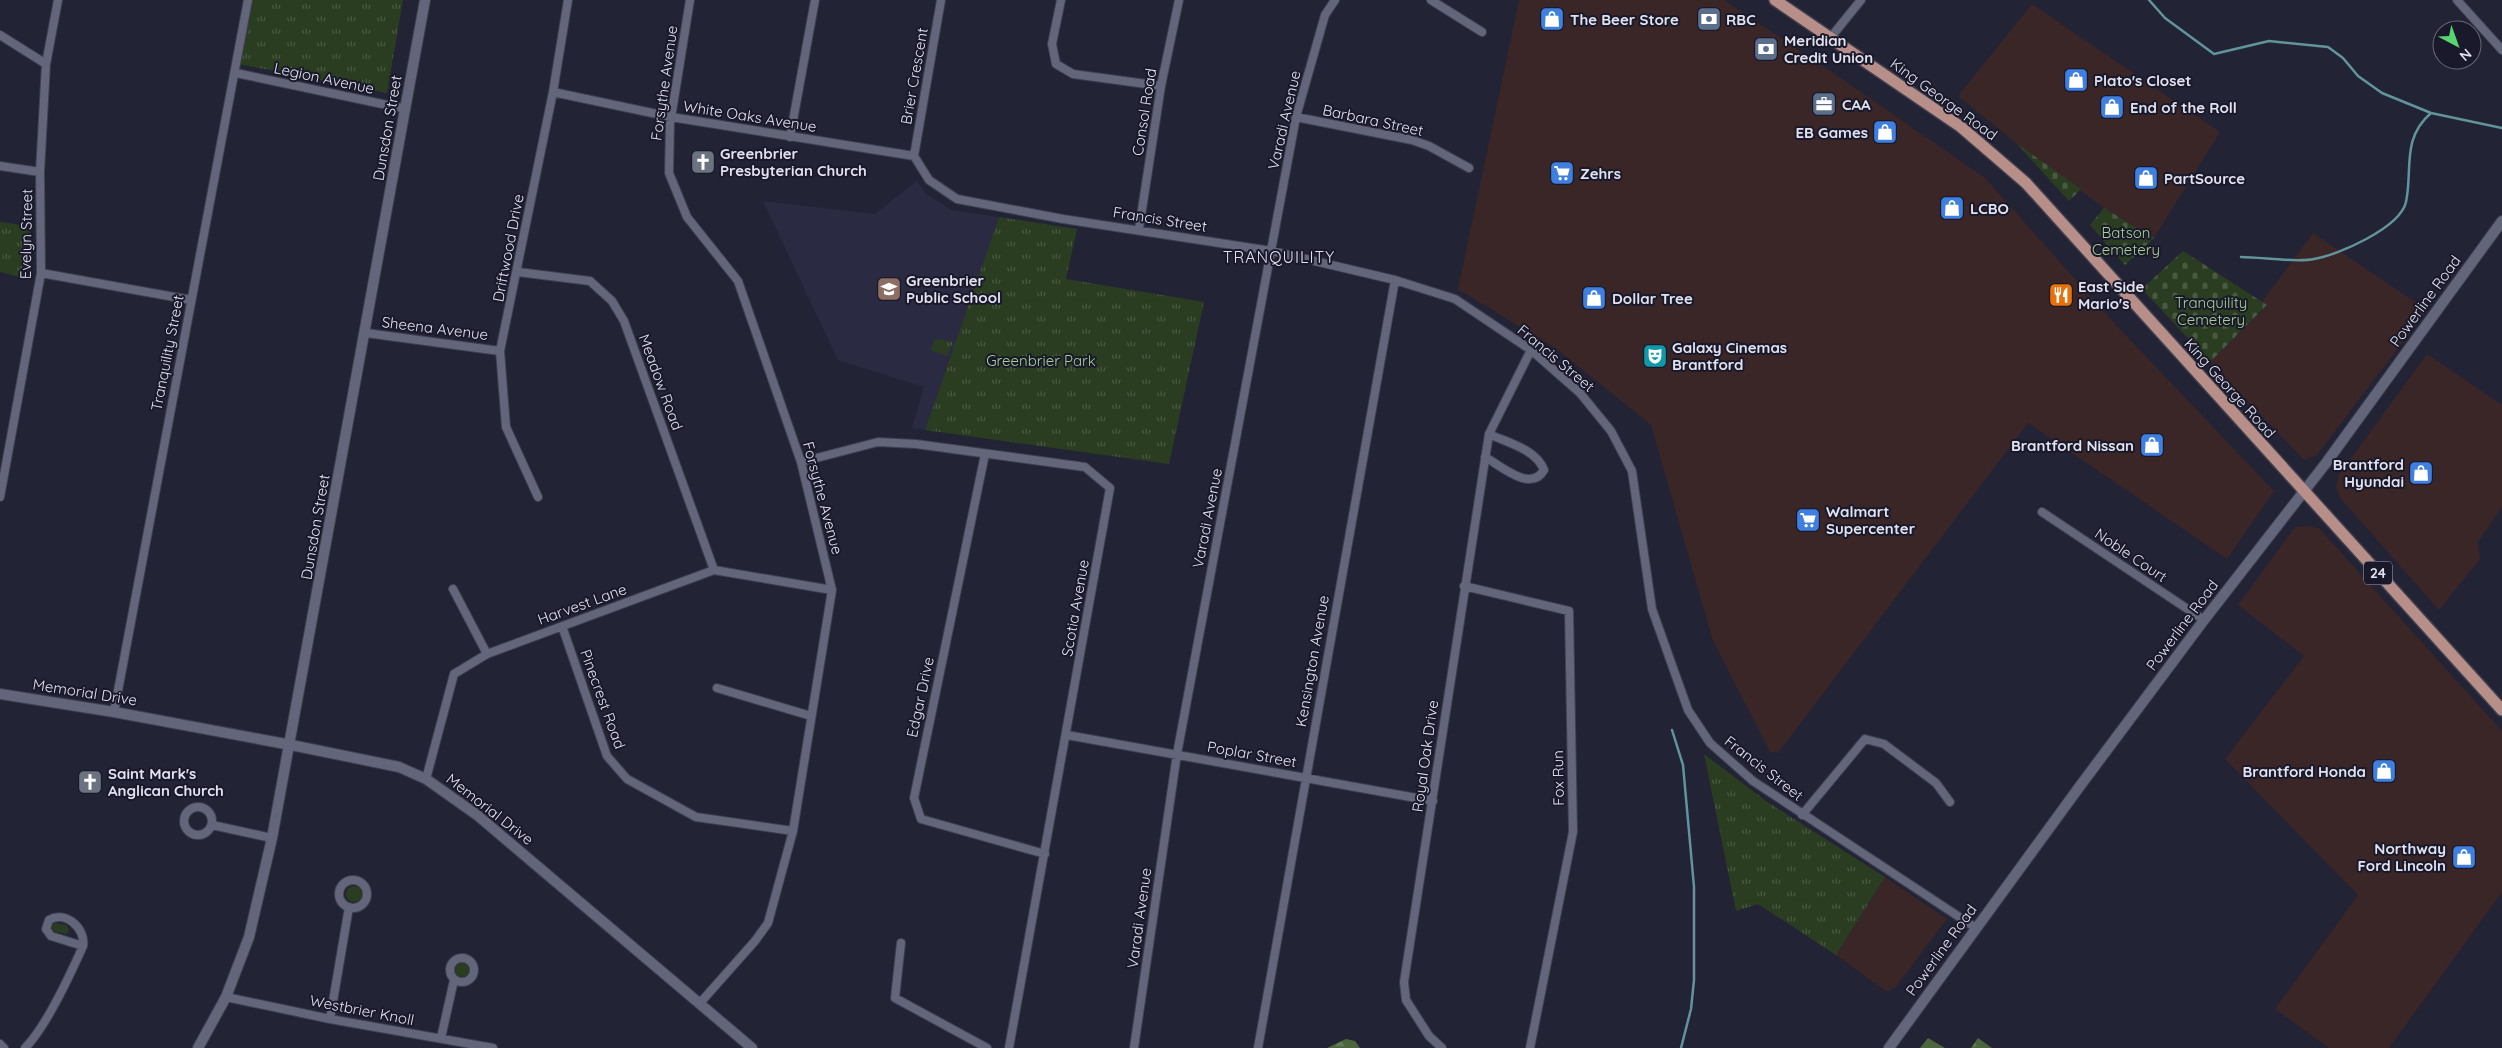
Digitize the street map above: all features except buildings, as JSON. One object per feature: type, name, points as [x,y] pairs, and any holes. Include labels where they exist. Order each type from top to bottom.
[{"type":"main road","name":"Dunsdon Street","points":[[198,1048],[226,997],[249,937],[272,838],[291,745],[366,333],[424,0]]},
{"type":"main road","name":"King George Road","points":[[1775,0],[1961,127],[2026,183],[2502,710]]},
{"type":"main road","name":"Powerline Road","points":[[1888,1048],[2204,620],[2304,492],[2502,221]]},
{"type":"main road","name":"Memorial Drive","points":[[0,694],[114,712],[399,767],[426,780],[477,815],[752,1048]]},
{"type":"street","name":"Evelyn Street","points":[[0,497],[41,273],[40,172],[46,64],[58,0]]},
{"type":"street","name":"Tranquility Street","points":[[114,712],[191,300],[236,73],[248,0]]},
{"type":"street","name":"Driftwood Drive","points":[[538,497],[506,427],[500,351],[518,272],[568,0]]},
{"type":"street","name":"Forsythe Avenue","points":[[690,0],[671,117],[669,173],[687,217],[738,281],[801,462],[832,590],[793,831],[768,923],[755,942],[700,1004]]},
{"type":"street","points":[[790,137],[815,0]]},
{"type":"street","name":"Brier Crescent","points":[[914,156],[941,0]]},
{"type":"street","points":[[1061,0],[1052,44],[1056,64],[1073,74],[1161,86]]},
{"type":"street","name":"Consol Road","points":[[1140,229],[1161,86],[1179,0]]},
{"type":"street","name":"Varadi Avenue","points":[[1134,1048],[1177,754],[1296,118],[1325,15],[1335,0]]},
{"type":"street","points":[[1432,0],[1482,32]]},
{"type":"street","points":[[1831,37],[1861,0]]},
{"type":"street","points":[[2457,0],[2502,50]]},
{"type":"street","points":[[0,36],[46,64]]},
{"type":"street","name":"Legion Avenue","points":[[236,73],[406,109]]},
{"type":"street","name":"White Oaks Avenue","points":[[552,92],[671,117],[914,156]]},
{"type":"street","name":"Barbara Street","points":[[1296,118],[1412,140],[1428,146],[1469,168]]},
{"type":"street","name":"Francis Street","points":[[914,156],[929,180],[957,199],[1063,219],[1140,229],[1272,251],[1395,280],[1455,299],[1531,350],[1580,393],[1611,431],[1632,470],[1652,609],[1688,710],[1710,743],[1754,781],[1802,815],[1976,928]]},
{"type":"street","points":[[0,166],[40,172]]},
{"type":"street","name":"Meadow Road","points":[[518,272],[590,281],[612,301],[624,322],[714,570]]},
{"type":"street","points":[[41,273],[191,300]]},
{"type":"street","name":"Kensington Avenue","points":[[1258,1048],[1395,280]]},
{"type":"street","name":"Sheena Avenue","points":[[366,333],[500,351]]},
{"type":"street","name":"Royal Oak Drive","points":[[1442,1048],[1429,1036],[1406,1000],[1404,982],[1489,434],[1531,350]]},
{"type":"street","points":[[1485,457],[1522,479],[1533,481],[1540,478],[1544,470],[1540,461],[1528,452],[1489,434]]},
{"type":"street","name":"Scotia Avenue","points":[[801,462],[878,442],[916,444],[1085,467],[1110,488],[1067,735],[1009,1048]]},
{"type":"street","name":"Edgar Drive","points":[[984,454],[914,798],[921,820],[1044,854]]},
{"type":"street","name":"Noble Court","points":[[2042,512],[2204,620]]},
{"type":"street","name":"Harvest Lane","points":[[426,780],[454,674],[486,654],[714,570],[832,590]]},
{"type":"street","name":"Fox Run","points":[[1464,586],[1569,611],[1573,832],[1530,1048]]},
{"type":"street","points":[[453,589],[486,654]]},
{"type":"street","name":"Pinecrest Road","points":[[562,626],[607,756],[627,779],[696,817],[793,831]]},
{"type":"street","points":[[716,688],[811,716]]},
{"type":"street","name":"Poplar Street","points":[[1067,735],[1433,801]]},
{"type":"street","points":[[1802,815],[1865,740],[1884,744],[1936,783],[1950,802]]},
{"type":"street","points":[[212,825],[272,838]]},
{"type":"street","points":[[330,1018],[349,908]]},
{"type":"street","points":[[26,1048],[37,1035],[83,946],[82,932],[74,923],[58,917],[49,920],[46,928],[51,936],[83,946]]},
{"type":"street","points":[[901,943],[895,998],[987,1048]]},
{"type":"street","points":[[441,1038],[454,980]]},
{"type":"street","name":"Westbrier Knoll","points":[[226,997],[493,1048]]},
{"type":"street","points":[[0,1044],[4,1048]]},
{"type":"shaded area","points":[[1519,0],[1724,0],[1985,178],[2117,326],[2274,491],[2227,559],[2028,423],[1778,753],[1770,752],[1713,641],[1651,425],[1558,350],[1458,289]]},
{"type":"shaded area","points":[[2032,4],[2220,132],[2154,238],[2104,208],[2016,143],[1958,96]]},
{"type":"shaded area","name":"Greenbrier Public School","points":[[917,181],[925,193],[951,210],[999,217],[925,430],[912,428],[924,387],[838,360],[763,201],[875,214]]},
{"type":"shaded area","points":[[2313,233],[2427,310],[2317,455],[2304,460],[2210,362],[2267,306],[2262,302]]},
{"type":"shaded area","points":[[2427,354],[2502,405],[2502,507],[2478,542],[2480,559],[2439,610],[2340,498],[2336,487],[2338,476]]},
{"type":"shaded area","points":[[2308,526],[2319,528],[2502,731],[2502,892],[2389,1048],[2329,1048],[2275,1009],[2358,895],[2225,759],[2304,656],[2238,605],[2295,527]]},
{"type":"shaded area","points":[[1885,877],[1947,919],[1896,987],[1887,992],[1836,955]]},
{"type":"green space","points":[[251,0],[403,0],[387,93],[238,64]]},
{"type":"green space","name":"Batson Cemetery","points":[[2016,143],[2081,189],[2069,201]]},
{"type":"green space","name":"Batson Cemetery","points":[[2104,208],[2154,238],[2125,265],[2090,225]]},
{"type":"green space","name":"Greenbrier Park","points":[[999,217],[1077,229],[1066,279],[1204,302],[1169,464],[925,430]]},
{"type":"green space","points":[[0,222],[30,226],[31,280],[0,272]]},
{"type":"green space","name":"Tranquility Cemetery","points":[[2183,251],[2267,305],[2210,362],[2142,289]]},
{"type":"green space","points":[[939,339],[953,342],[947,356],[931,350],[934,341]]},
{"type":"green space","points":[[1704,754],[1766,801],[1885,877],[1836,955],[1758,904],[1736,911]]},
{"type":"green space","points":[[351,886],[357,886],[362,891],[360,900],[351,902],[346,897],[346,891]]},
{"type":"green space","points":[[54,923],[67,925],[69,931],[67,934],[54,931],[52,927]]},
{"type":"green space","points":[[462,963],[467,965],[469,970],[467,975],[462,977],[457,975],[455,970],[457,965]]},
{"type":"green space","points":[[1928,1038],[1945,1048],[1920,1048]]},
{"type":"green space","points":[[1978,1038],[1992,1048],[1971,1048]]},
{"type":"green space","points":[[1346,1039],[1355,1041],[1360,1048],[1327,1048]]},
{"type":"waterway","points":[[2149,0],[2165,18],[2214,54],[2269,41],[2328,47],[2343,58],[2358,76],[2382,93],[2431,113],[2502,128]]},
{"type":"waterway","points":[[2241,257],[2288,260],[2314,259],[2352,246],[2381,230],[2401,212],[2406,202],[2410,155],[2415,133],[2431,113]]},
{"type":"waterway","points":[[1672,730],[1683,765],[1694,887],[1694,980],[1691,1009],[1681,1048]]},
{"type":"place","name":"The Beer Store","points":[[1552,19]]},
{"type":"place","name":"RBC","points":[[1709,19]]},
{"type":"place","name":"Meridian Credit Union","points":[[1766,49]]},
{"type":"place","name":"Plato's Closet","points":[[2076,80]]},
{"type":"place","name":"CAA","points":[[1824,104]]},
{"type":"place","name":"End of the Roll","points":[[2112,107]]},
{"type":"place","name":"EB Games","points":[[1885,132]]},
{"type":"place","name":"Greenbrier Presbyterian Church","points":[[703,162]]},
{"type":"place","name":"Zehrs","points":[[1562,173]]},
{"type":"place","name":"PartSource","points":[[2146,178]]},
{"type":"place","name":"LCBO","points":[[1952,208]]},
{"type":"place","name":"Greenbrier Public School","points":[[889,289]]},
{"type":"place","name":"East Side Mario's","points":[[2061,295]]},
{"type":"place","name":"Dollar Tree","points":[[1594,298]]},
{"type":"place","name":"Galaxy Cinemas Brantford","points":[[1655,356]]},
{"type":"place","name":"Brantford Nissan","points":[[2152,445]]},
{"type":"place","name":"Brantford Hyundai","points":[[2421,473]]},
{"type":"place","name":"Walmart Supercenter","points":[[1808,520]]},
{"type":"place","name":"Brantford Honda","points":[[2384,771]]},
{"type":"place","name":"Saint Mark's Anglican Church","points":[[90,782]]},
{"type":"place","name":"Northway Ford Lincoln","points":[[2464,857]]},
{"type":"district","name":"TRANQUILITY","points":[[1279,257]]}]
